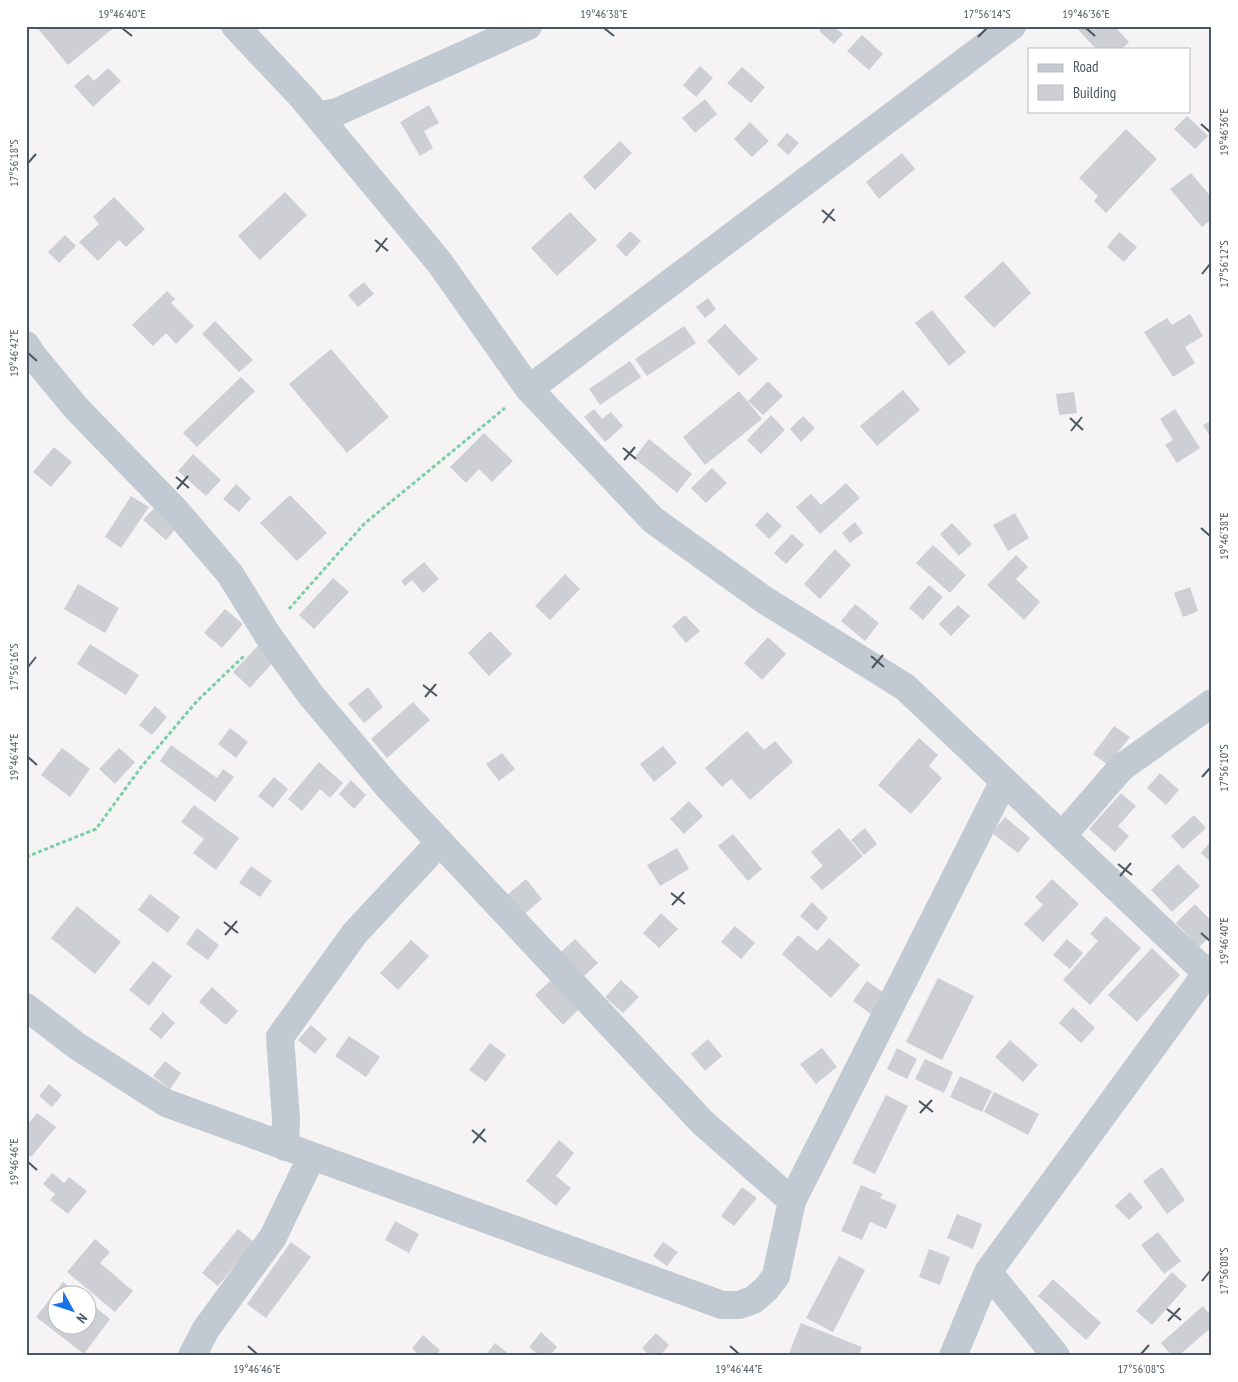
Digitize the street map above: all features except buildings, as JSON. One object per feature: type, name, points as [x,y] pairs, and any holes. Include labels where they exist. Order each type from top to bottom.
[{"type":"street","points":[[235,26],[318,116],[439,262],[529,389],[653,520],[766,602],[905,687],[1210,973],[988,1272],[953,1356]]},
{"type":"street","points":[[318,116],[336,112],[528,26]]},
{"type":"street","points":[[529,389],[1012,26]]},
{"type":"street","points":[[26,345],[76,409],[176,511],[230,574],[267,634],[310,694],[389,788],[703,1123],[792,1201]]},
{"type":"street","points":[[1062,836],[1121,768],[1212,703]]},
{"type":"street","points":[[26,1007],[77,1046],[166,1104],[722,1305],[739,1305],[753,1300],[766,1289],[776,1276],[792,1201],[1004,781]]},
{"type":"street","points":[[285,1146],[286,1119],[280,1037],[355,933],[439,842]]},
{"type":"street","points":[[192,1356],[206,1329],[273,1236],[312,1156]]},
{"type":"street","points":[[988,1272],[1056,1356]]}]
